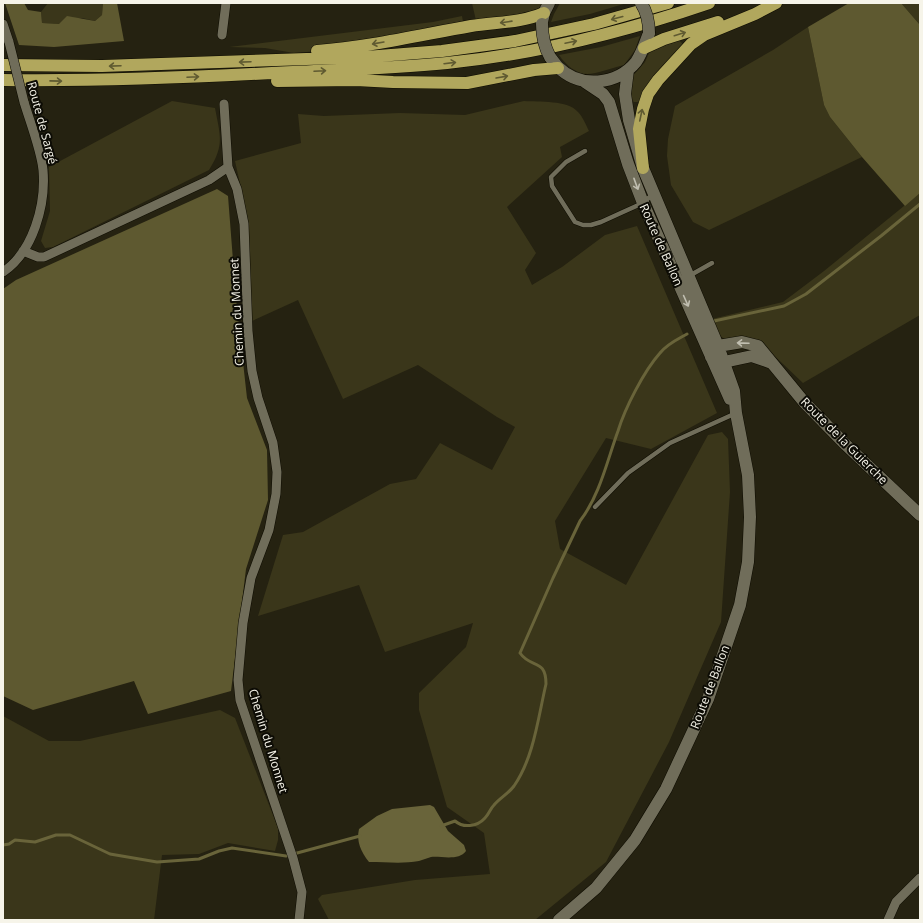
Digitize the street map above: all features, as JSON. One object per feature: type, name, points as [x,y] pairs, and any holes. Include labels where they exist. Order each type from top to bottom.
[{"type":"highway","points":[[3,65],[102,66],[366,57],[434,52],[515,41],[594,24],[668,3]]},
{"type":"highway","points":[[3,80],[61,81],[253,74],[403,67],[448,63],[520,53],[599,36],[672,16],[709,3]]},
{"type":"highway","points":[[644,48],[664,39],[773,4]]},
{"type":"highway","points":[[642,168],[638,129],[648,94],[658,80],[691,44],[704,35],[755,14],[773,4]]},
{"type":"highway","points":[[284,60],[294,53],[346,49],[470,26],[533,18],[545,13]]},
{"type":"highway","points":[[253,74],[263,81],[356,80],[467,83],[534,70],[558,68]]},
{"type":"main road","points":[[584,82],[595,82],[611,79],[628,70],[637,60],[644,48],[649,23],[641,3]]},
{"type":"main road","points":[[545,13],[542,34],[545,48],[558,68]]},
{"type":"main road","name":"Route de Ballon","points":[[558,68],[603,94],[609,102],[628,164],[643,204],[718,346],[734,391],[736,413],[748,475],[750,517],[748,562],[740,605],[708,699],[666,789],[635,840],[596,888],[559,920]]},
{"type":"main road","name":"Route de Ballon","points":[[628,70],[625,94],[629,120],[642,168],[653,194],[711,357],[736,413]]},
{"type":"main road","name":"Route de la Guierche","points":[[718,346],[742,342],[758,346],[804,402],[846,445],[920,516]]},
{"type":"main road","points":[[718,346],[711,357],[724,362],[752,356],[772,363]]},
{"type":"street","points":[[222,35],[226,3]]},
{"type":"street","name":"Route de Sargé","points":[[3,24],[43,170],[42,201],[34,233],[23,251],[3,272]]},
{"type":"street","name":"Chemin du Monnet","points":[[224,104],[228,167],[237,189],[244,224],[248,331],[252,371],[258,398],[273,443],[277,472],[276,494],[269,530],[251,578],[243,623],[239,687],[240,700],[291,854],[302,892],[299,920]]},
{"type":"street","points":[[23,251],[38,257],[44,257],[208,180],[228,167]]},
{"type":"street","points":[[888,920],[896,902],[920,878]]},
{"type":"lane","points":[[585,151],[566,162],[551,177],[552,186],[575,222],[583,225],[591,225],[601,222],[643,204],[653,194]]},
{"type":"lane","points":[[683,279],[712,264]]},
{"type":"lane","points":[[595,507],[628,473],[670,443],[736,413]]},
{"type":"shaded area","points":[[5,3],[24,3],[28,10],[41,12],[42,23],[59,24],[67,16],[95,21],[102,15],[103,3],[117,3],[124,41],[54,47],[19,45]]},
{"type":"shaded area","points":[[48,3],[103,3],[102,15],[95,21],[82,18],[59,24],[42,23],[41,12]]},
{"type":"shaded area","points":[[472,3],[549,3],[544,13],[477,25]]},
{"type":"shaded area","points":[[560,3],[627,3],[590,14],[551,22]]},
{"type":"shaded area","points":[[849,3],[901,3],[920,25],[920,193],[905,206],[862,157],[830,117],[824,105],[808,27]]},
{"type":"shaded area","points":[[901,3],[920,3],[920,25]]},
{"type":"shaded area","points":[[462,16],[464,27],[346,49],[294,53],[265,48],[229,47],[433,22]]},
{"type":"shaded area","points":[[808,27],[824,105],[830,117],[862,157],[709,230],[693,222],[671,185],[667,156],[668,139],[675,106],[773,50]]},
{"type":"shaded area","points":[[640,36],[635,50],[624,65],[595,73],[583,74],[575,70],[564,62],[559,55],[601,47]]},
{"type":"shaded area","points":[[678,40],[682,43],[682,46],[640,102],[634,102],[631,100],[630,79],[645,62],[649,53],[662,44]]},
{"type":"shaded area","points":[[172,101],[215,108],[220,140],[217,154],[209,170],[53,247],[45,248],[41,241],[50,211],[49,167]]},
{"type":"shaded area","points":[[524,101],[553,102],[567,105],[580,114],[589,131],[560,147],[562,157],[507,207],[536,253],[525,270],[532,285],[562,267],[605,235],[637,226],[717,413],[651,449],[606,438],[555,521],[560,549],[626,585],[708,435],[722,432],[728,439],[730,492],[721,622],[669,742],[606,862],[535,920],[329,920],[318,899],[322,895],[415,880],[490,874],[484,833],[447,807],[419,710],[419,693],[466,647],[473,623],[385,652],[359,585],[258,616],[283,535],[303,532],[390,484],[416,479],[440,443],[492,470],[515,427],[497,417],[418,365],[343,399],[298,300],[252,321],[248,220],[235,161],[301,143],[298,114],[324,116],[400,113],[465,115]]},
{"type":"shaded area","points":[[217,189],[228,196],[236,299],[247,398],[267,450],[268,500],[246,569],[231,691],[148,714],[134,681],[33,710],[3,696],[3,289],[16,280]]},
{"type":"shaded area","points":[[920,193],[920,315],[803,383],[760,342],[723,338],[718,334],[712,319],[783,302],[824,271]]},
{"type":"shaded area","points":[[220,710],[235,718],[278,828],[278,840],[275,851],[228,843],[199,854],[162,855],[154,920],[3,920],[3,716],[49,741],[80,741]]},
{"type":"shaded area","points":[[430,805],[434,807],[448,831],[464,845],[466,851],[463,854],[455,857],[431,857],[419,861],[394,863],[369,862],[360,846],[358,838],[359,829],[377,816],[392,809]]},
{"type":"waterway","points":[[714,321],[784,306],[806,294],[920,204]]},
{"type":"waterway","points":[[441,826],[455,821],[462,825],[470,826],[482,821],[491,808],[512,789],[521,775],[531,750],[546,684],[545,676],[541,667],[524,658],[520,653],[580,521],[598,489],[621,422],[630,401],[648,370],[663,350],[687,334]]},
{"type":"waterway","points":[[3,845],[9,844],[15,840],[35,842],[56,835],[70,835],[110,854],[157,862],[199,859],[219,851],[232,848],[286,856],[360,836]]}]
